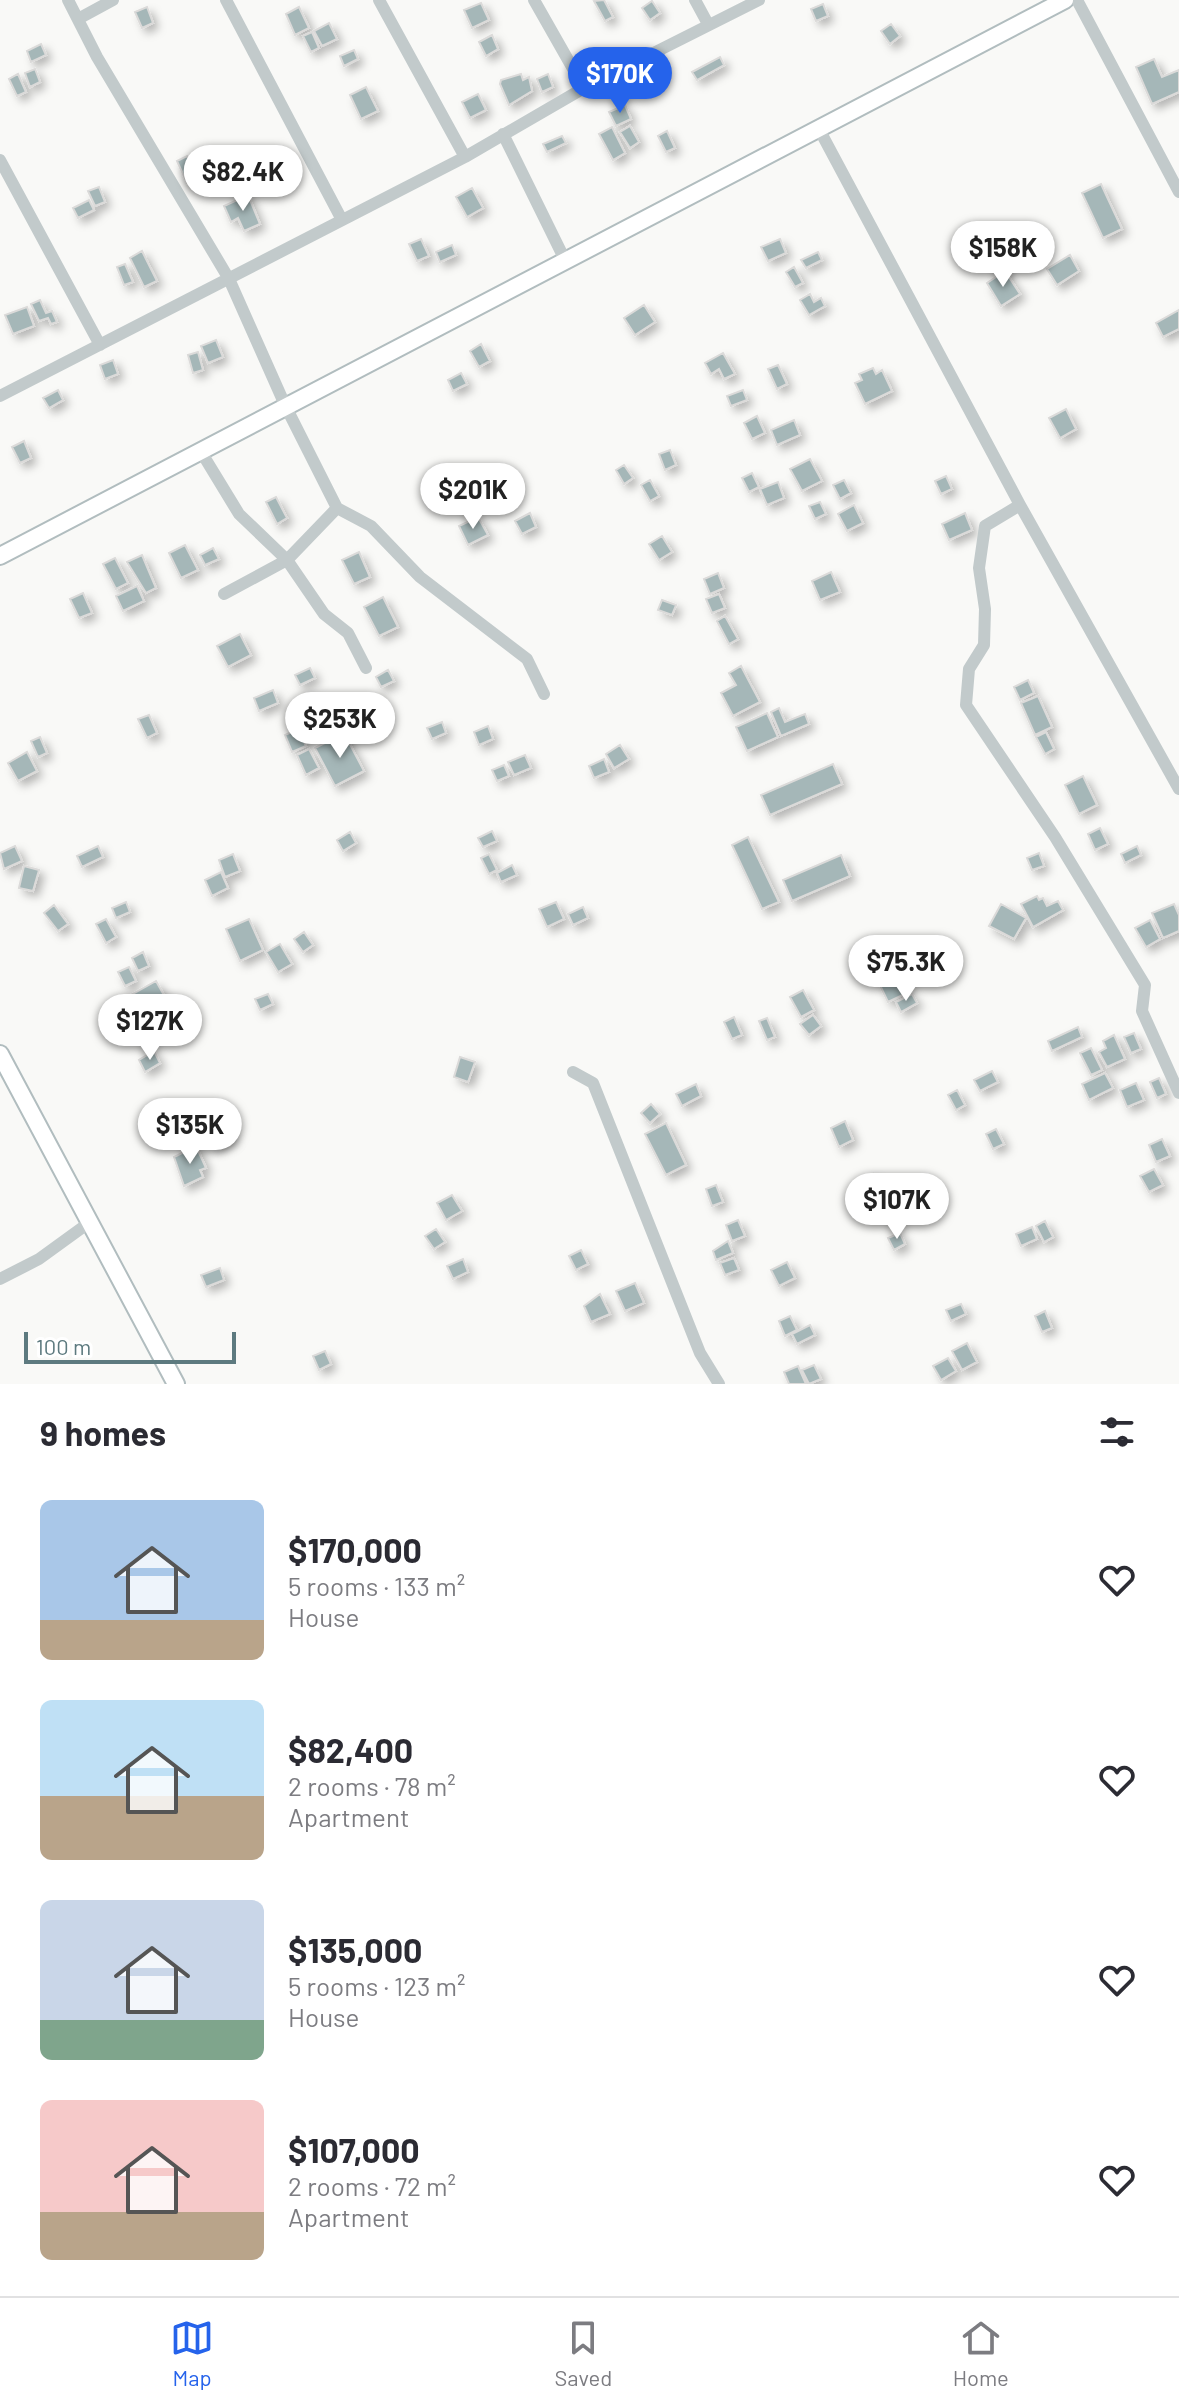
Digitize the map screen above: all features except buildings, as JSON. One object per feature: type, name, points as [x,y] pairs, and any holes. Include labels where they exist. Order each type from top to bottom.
[{"type":"street","points":[[68,0],[229,279],[285,405],[337,508],[371,526],[420,577],[527,659],[544,694]]},
{"type":"street","points":[[78,19],[113,0]]},
{"type":"street","points":[[226,0],[342,220]]},
{"type":"street","points":[[379,0],[465,157]]},
{"type":"street","points":[[534,0],[584,88]]},
{"type":"street","points":[[695,0],[708,24]]},
{"type":"street","points":[[0,396],[465,157],[584,88],[759,0]]},
{"type":"street","points":[[0,556],[1065,0]]},
{"type":"street","points":[[1077,0],[1179,192]]},
{"type":"street","points":[[819,129],[1020,505],[1179,789]]},
{"type":"street","points":[[503,134],[565,260]]},
{"type":"street","points":[[0,160],[100,345]]},
{"type":"street","points":[[200,450],[239,514],[287,560],[324,614],[348,633],[366,668]]},
{"type":"street","points":[[1020,505],[985,526],[979,568],[985,609],[984,645],[969,669],[966,705],[1055,837],[1145,985],[1142,1011],[1179,1093]]},
{"type":"street","points":[[224,594],[287,560],[337,508]]},
{"type":"street","points":[[0,1054],[176,1384]]},
{"type":"street","points":[[573,1072],[593,1083],[700,1353],[719,1384]]},
{"type":"street","points":[[0,1279],[39,1259],[90,1222]]}]
